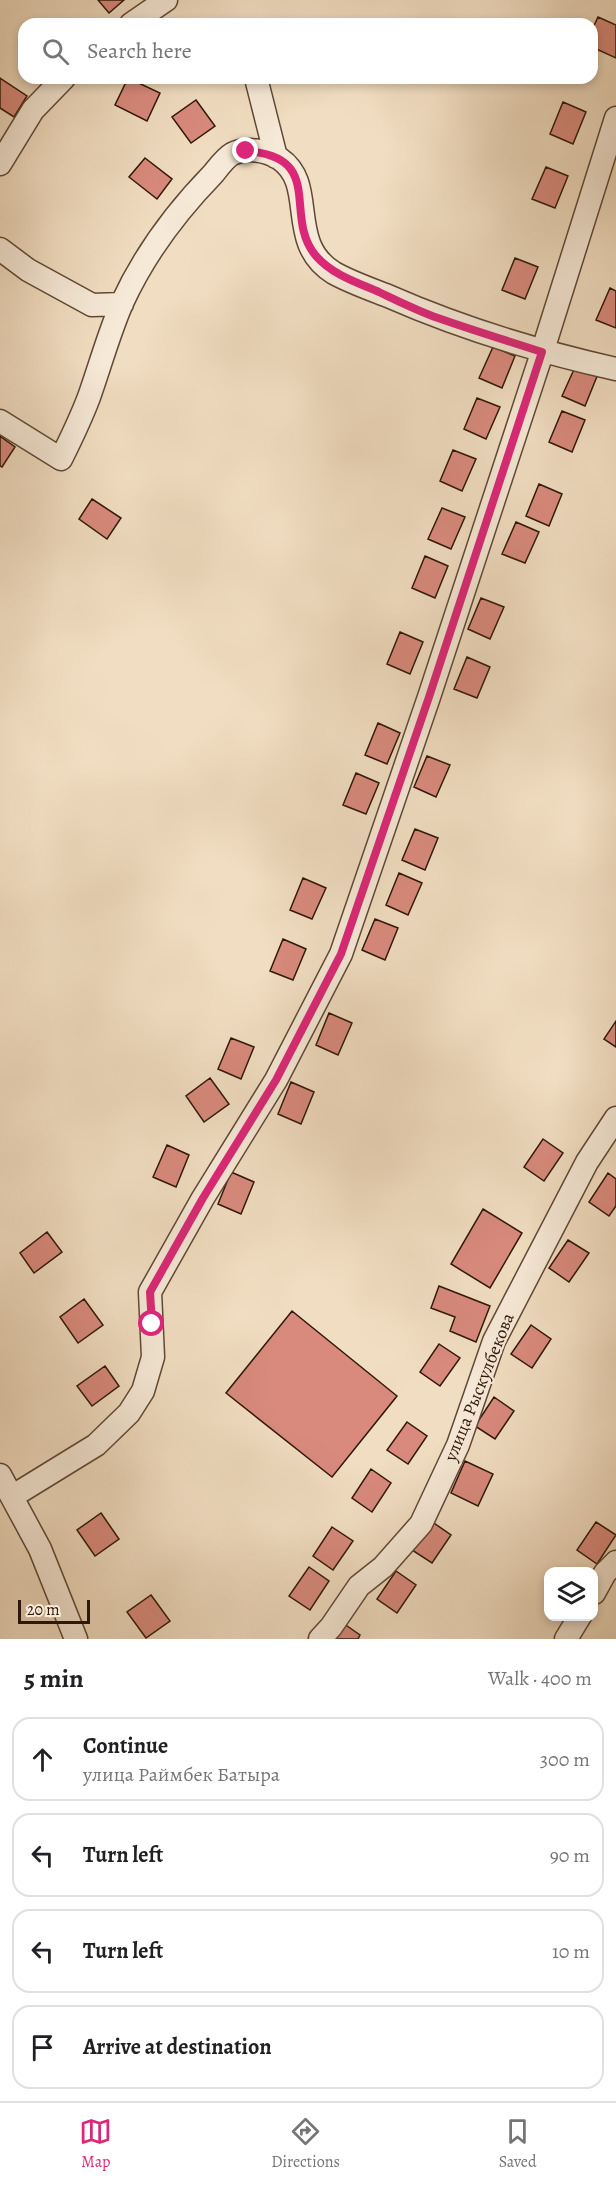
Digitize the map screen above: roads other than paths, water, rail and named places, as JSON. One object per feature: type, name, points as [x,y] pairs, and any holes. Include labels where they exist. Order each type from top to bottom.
[{"type":"street","points":[[140,18],[166,0]]},
{"type":"street","points":[[0,164],[33,110],[58,84]]},
{"type":"street","points":[[258,84],[276,157]]},
{"type":"street","points":[[13,1496],[96,1445],[129,1413],[143,1391],[153,1357],[150,1292],[203,1198],[276,1080],[341,954],[433,686],[616,118]]},
{"type":"street","points":[[0,421],[61,459],[88,401],[122,304],[148,253],[194,194],[231,155],[246,151],[266,152],[293,170],[300,192],[303,232],[314,254],[333,272],[436,317],[542,352],[616,369]]},
{"type":"street","points":[[0,249],[28,270],[92,306],[122,304]]},
{"type":"street","name":"улица Рыскулбекова","points":[[320,1639],[359,1586],[383,1567],[420,1524],[458,1445],[494,1341],[587,1162],[616,1119]]},
{"type":"street","points":[[0,1475],[40,1549],[76,1639]]},
{"type":"street","points":[[598,1586],[605,1573],[616,1562]]},
{"type":"street","points":[[566,1639],[577,1621]]}]
